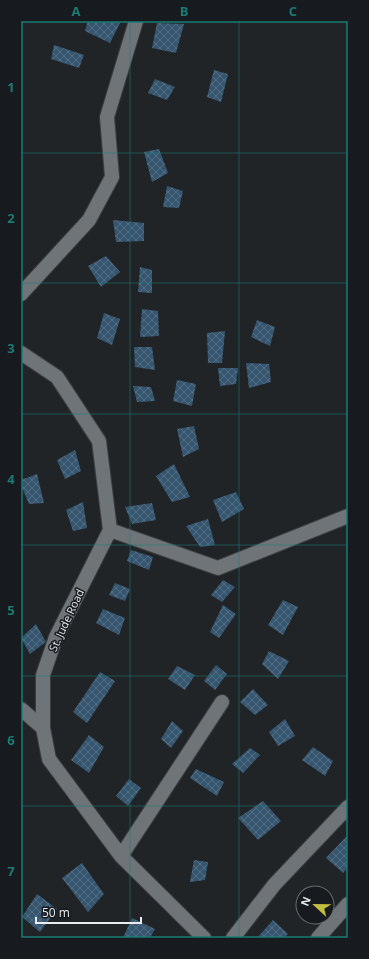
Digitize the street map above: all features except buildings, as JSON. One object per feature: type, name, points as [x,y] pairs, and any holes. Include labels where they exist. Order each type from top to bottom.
[{"type":"street","points":[[21,294],[89,220],[112,177],[107,117],[136,21]]},
{"type":"street","points":[[21,353],[57,377],[99,441],[110,530],[218,568],[348,516]]},
{"type":"street","name":"St. Jude Road","points":[[110,530],[56,637],[43,675],[43,728],[50,759],[121,856],[204,938]]},
{"type":"street","points":[[121,856],[222,702]]},
{"type":"street","points":[[21,709],[43,728]]},
{"type":"street","points":[[233,938],[274,885],[348,807]]},
{"type":"street","points":[[318,938],[348,904]]}]
